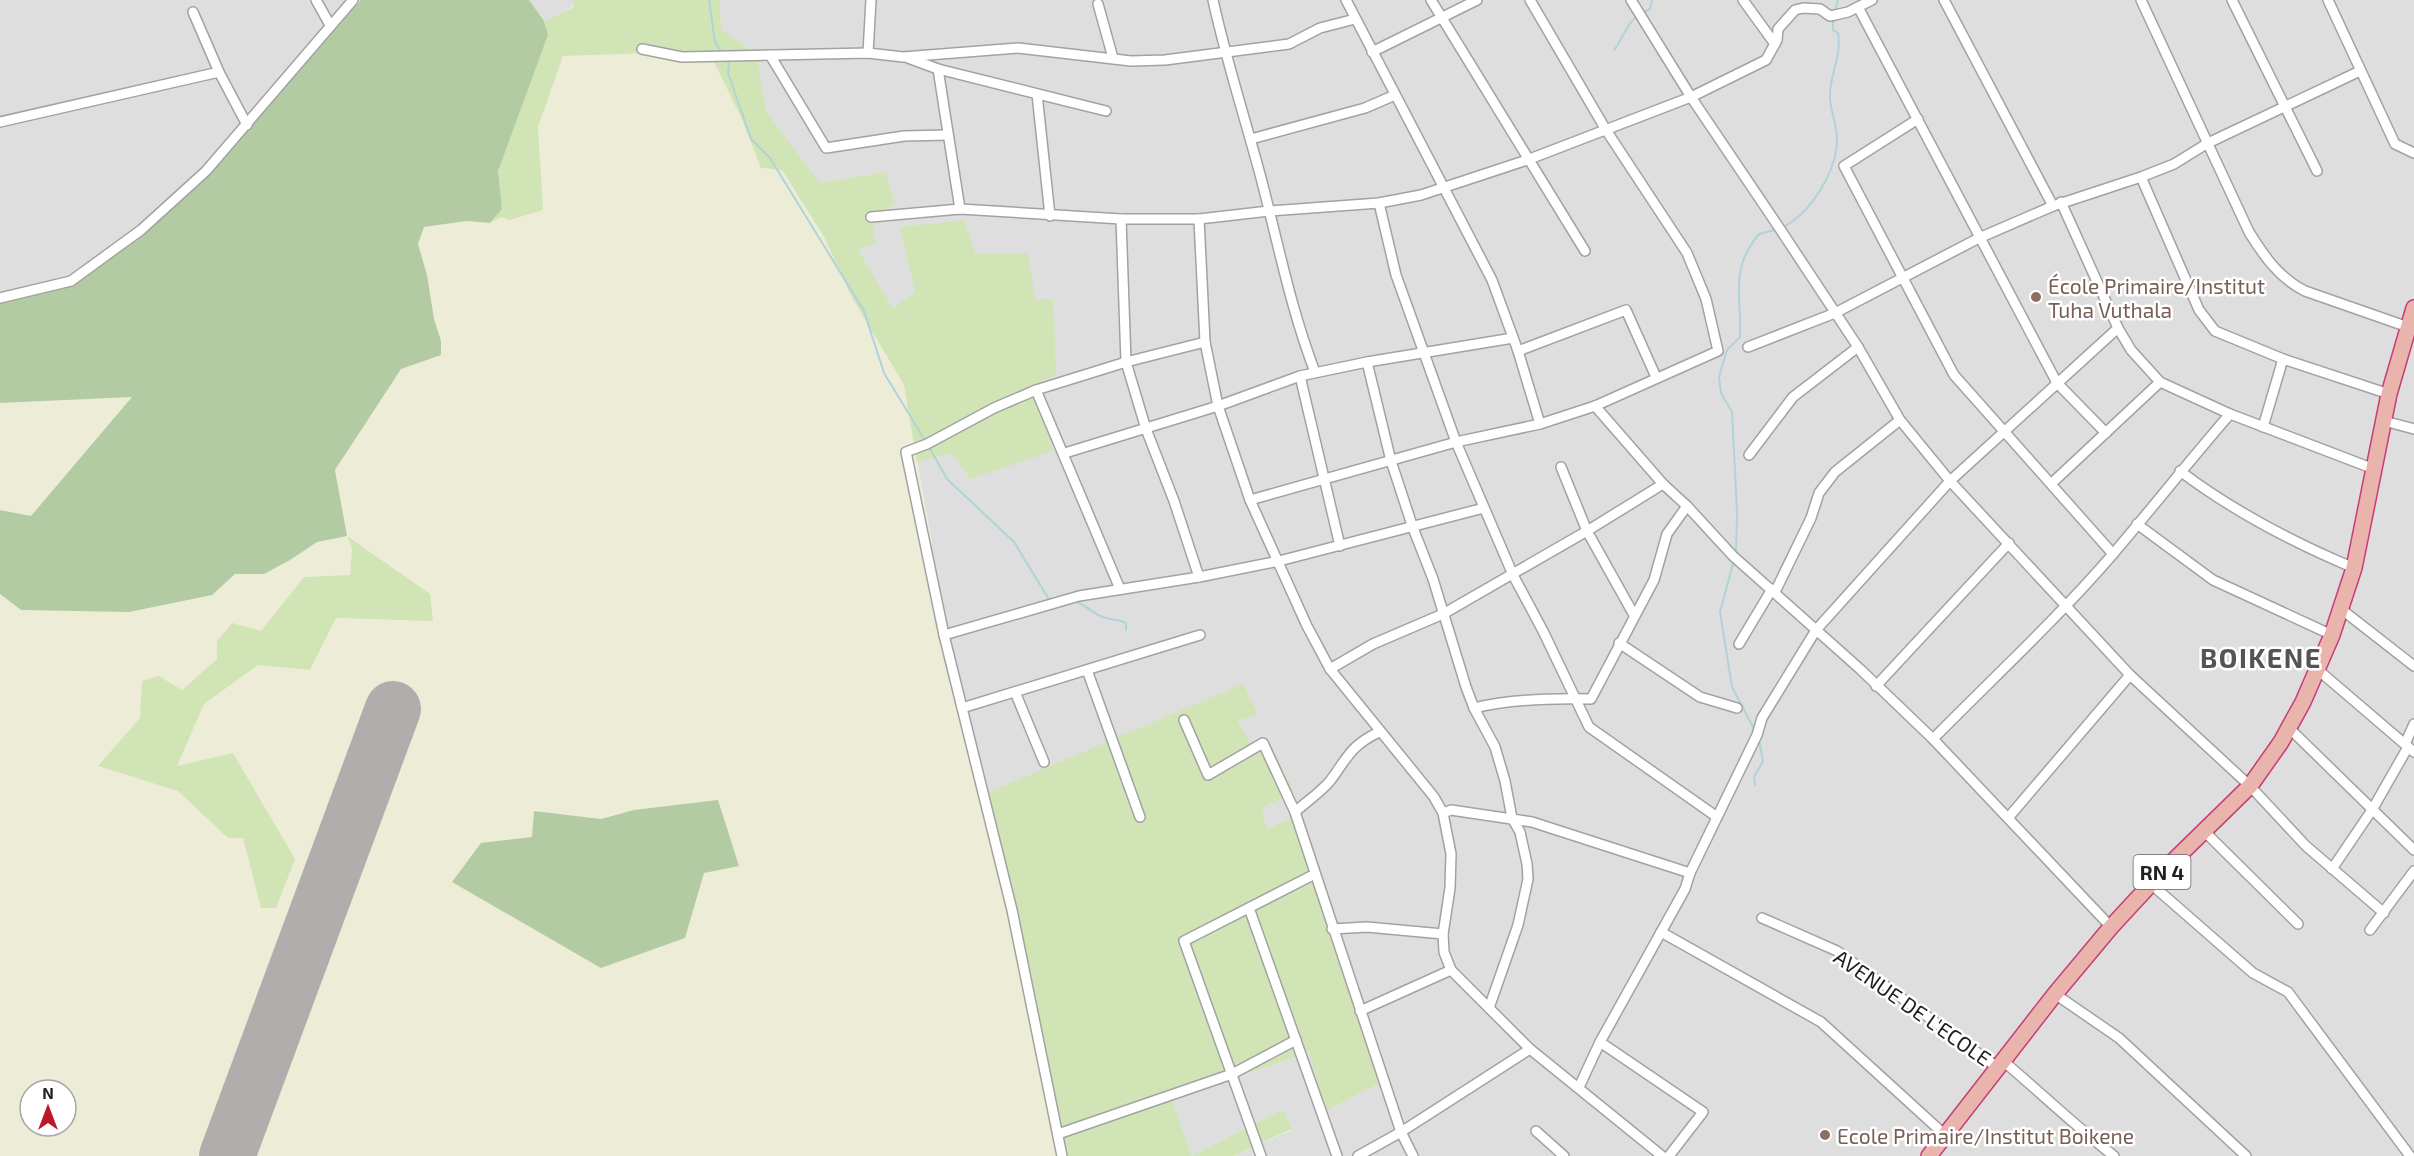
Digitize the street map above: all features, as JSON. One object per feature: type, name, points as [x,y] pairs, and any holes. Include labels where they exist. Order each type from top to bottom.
[{"type":"highway","name":"RN 4","points":[[1929,1156],[2055,994],[2111,927],[2250,786],[2289,728],[2332,635],[2354,568],[2389,394],[2414,309]]},
{"type":"street","points":[[316,0],[330,25]]},
{"type":"street","points":[[0,298],[71,281],[141,230],[206,171],[353,0]]},
{"type":"street","points":[[868,53],[871,0]]},
{"type":"street","points":[[1213,0],[1225,54],[1251,139],[1300,334],[1316,372]]},
{"type":"street","points":[[1346,0],[1492,280],[1518,351],[1540,423]]},
{"type":"street","points":[[1431,0],[1527,160],[1585,251]]},
{"type":"street","points":[[1372,52],[1477,0]]},
{"type":"street","points":[[1250,500],[1456,442],[1540,423],[1595,406],[1718,351],[1706,299],[1686,253],[1606,130],[1530,0]]},
{"type":"street","points":[[1631,0],[1691,97],[1858,347],[1900,420],[1950,481],[2130,675],[2250,786],[2306,846],[2384,913]]},
{"type":"street","points":[[1743,0],[1775,44]]},
{"type":"street","points":[[871,217],[960,209],[1120,219],[1199,219],[1379,202],[1421,195],[1527,160],[1691,97],[1766,60],[1775,44],[1778,29],[1795,10],[1820,9],[1833,15],[1858,8],[1872,0]]},
{"type":"street","points":[[1944,0],[2057,204],[2130,350],[2160,382],[2230,414],[2374,470]]},
{"type":"street","points":[[2141,0],[2249,232],[2267,261],[2293,285],[2408,327]]},
{"type":"street","points":[[2232,0],[2318,171]]},
{"type":"street","points":[[2328,0],[2396,144],[2414,153]]},
{"type":"street","points":[[1098,4],[1113,58]]},
{"type":"street","points":[[1858,8],[2057,383],[2106,433]]},
{"type":"street","points":[[193,12],[219,72],[247,125]]},
{"type":"street","points":[[642,49],[682,57],[868,53],[903,57],[1018,48],[1113,58],[1165,60],[1289,44],[1320,28],[1355,19]]},
{"type":"street","points":[[770,55],[826,148],[904,136],[948,135]]},
{"type":"street","points":[[903,57],[938,69],[1106,111]]},
{"type":"street","points":[[938,69],[960,209]]},
{"type":"street","points":[[1748,347],[1835,313],[1980,238],[2057,204],[2142,177],[2174,164],[2208,143],[2360,71]]},
{"type":"street","points":[[0,122],[219,72]]},
{"type":"street","points":[[1037,94],[1050,216]]},
{"type":"street","points":[[1251,139],[1365,108],[1395,95]]},
{"type":"street","points":[[1918,119],[1844,166],[1954,375],[2113,554]]},
{"type":"street","points":[[2142,177],[2199,310],[2215,331],[2283,359],[2389,394]]},
{"type":"street","points":[[1379,202],[1396,275],[1456,442],[1513,575],[1589,727],[1717,817]]},
{"type":"street","points":[[1120,219],[1126,362],[1146,429],[1174,501],[1199,577]]},
{"type":"street","points":[[1199,219],[1205,342],[1218,406],[1250,500],[1307,627],[1330,669],[1434,797],[1443,813],[1451,854],[1443,934],[1444,952],[1451,970],[1530,1049],[1662,1156]]},
{"type":"street","points":[[1518,351],[1626,310],[1656,377]]},
{"type":"street","points":[[1579,1087],[1600,1042],[1685,889],[1690,873],[1757,735],[1762,718],[1816,630],[1950,481],[2118,328]]},
{"type":"street","points":[[1065,453],[1218,406],[1300,376],[1423,352],[1513,338]]},
{"type":"street","points":[[1062,1156],[1012,910],[944,635],[906,452],[927,444],[994,408],[1036,390],[1126,362],[1205,342]]},
{"type":"street","points":[[1749,455],[1792,397],[1858,347]]},
{"type":"street","points":[[2263,427],[2283,359]]},
{"type":"street","points":[[1367,362],[1391,461],[1433,579],[1474,708],[1495,747],[1505,780],[1512,818],[1520,832],[1528,879],[1518,925],[1489,1008]]},
{"type":"street","points":[[1300,376],[1340,546]]},
{"type":"street","points":[[2052,483],[2160,382]]},
{"type":"street","points":[[1036,390],[1065,453],[1120,589]]},
{"type":"street","points":[[1595,406],[1664,484],[1733,556],[1933,739],[2111,927]]},
{"type":"street","points":[[1933,739],[2066,605],[2113,554],[2180,471],[2230,414]]},
{"type":"street","points":[[1739,644],[1773,591],[1811,518],[1819,494],[1835,472],[1900,420]]},
{"type":"street","points":[[2384,421],[2414,429]]},
{"type":"street","points":[[1560,467],[1587,531],[1634,615]]},
{"type":"street","points":[[2180,471],[2212,495],[2301,545],[2354,568]]},
{"type":"street","points":[[1330,669],[1373,644],[1443,614],[1513,575],[1664,484]]},
{"type":"street","points":[[1474,708],[1534,699],[1591,699],[1654,580],[1667,534],[1687,506]]},
{"type":"street","points":[[944,635],[1079,596],[1199,577],[1279,561],[1484,508]]},
{"type":"street","points":[[2137,524],[2213,580],[2332,635]]},
{"type":"street","points":[[1876,686],[2009,543]]},
{"type":"street","points":[[2341,609],[2414,666]]},
{"type":"street","points":[[962,708],[1200,635]]},
{"type":"street","points":[[1619,644],[1700,697],[1737,708]]},
{"type":"street","points":[[2318,669],[2409,747]]},
{"type":"street","points":[[1088,670],[1140,817]]},
{"type":"street","points":[[2008,818],[2130,675]]},
{"type":"street","points":[[1015,692],[1044,762]]},
{"type":"street","points":[[1184,720],[1208,775],[1263,743],[1295,812],[1401,1132],[1413,1156]]},
{"type":"street","points":[[2332,869],[2372,810],[2409,747],[2414,724]]},
{"type":"street","points":[[2289,728],[2414,850]]},
{"type":"street","points":[[1295,812],[1329,782],[1344,758],[1364,739],[1379,732]]},
{"type":"street","points":[[1443,813],[1451,810],[1512,818],[1690,873]]},
{"type":"street","points":[[2204,831],[2298,924]]},
{"type":"street","points":[[2370,930],[2414,871]]},
{"type":"street","points":[[1261,1156],[1184,941],[1315,874]]},
{"type":"street","points":[[2151,884],[2253,973],[2288,992],[2410,1156]]},
{"type":"street","points":[[1249,908],[1337,1156]]},
{"type":"street","name":"AVENUE DE L'ECOLE","points":[[1762,918],[1837,951],[2000,1064],[2052,1103],[2085,1135],[2114,1156]]},
{"type":"street","points":[[1332,929],[1367,927],[1443,934]]},
{"type":"street","points":[[1661,932],[1821,1022],[1946,1135]]},
{"type":"street","points":[[1360,1011],[1451,970]]},
{"type":"street","points":[[2055,994],[2119,1038],[2247,1156]]},
{"type":"street","points":[[1058,1134],[1232,1074],[1296,1040]]},
{"type":"street","points":[[1600,1042],[1703,1112],[1669,1156]]},
{"type":"street","points":[[1358,1156],[1401,1132],[1530,1049]]},
{"type":"street","points":[[1536,1131],[1564,1156]]},
{"type":"shaded area","points":[[0,0],[361,0],[210,171],[76,284],[0,303]]},
{"type":"shaded area","points":[[529,0],[573,0],[574,6],[544,21]]},
{"type":"shaded area","points":[[720,0],[2414,0],[2414,1156],[1233,1156],[1292,1130],[1283,1109],[1192,1156],[1172,1101],[1310,1052],[1302,813],[1267,829],[1262,808],[1294,793],[1251,744],[1238,721],[1258,714],[982,795],[927,556],[932,543],[917,462],[952,453],[1034,384],[1053,299],[1036,300],[976,254],[964,220],[915,293],[893,310],[858,249],[873,216],[885,172],[820,183],[766,111],[757,55],[720,29]]},
{"type":"shaded area","points":[[383,691],[412,703],[248,1156],[209,1156]]},
{"type":"green space","points":[[361,0],[529,0],[544,21],[548,35],[498,171],[502,209],[490,223],[466,221],[424,227],[418,244],[441,341],[441,355],[401,369],[335,470],[347,536],[317,542],[264,574],[235,574],[212,595],[129,612],[21,610],[0,594],[0,510],[31,516],[132,397],[0,403],[0,303],[76,284],[210,171]]},
{"type":"green space","points":[[573,0],[720,0],[721,29],[757,55],[766,111],[820,183],[885,172],[895,204],[873,216],[875,243],[858,249],[893,309],[915,292],[900,227],[964,220],[976,254],[1028,253],[1035,299],[1053,299],[1056,375],[1034,384],[1053,451],[970,479],[952,453],[917,462],[904,385],[850,294],[824,237],[782,170],[761,168],[742,119],[714,62],[691,58],[677,52],[563,56],[538,127],[543,210],[509,220],[502,217],[490,223],[502,209],[497,171],[548,35],[544,21],[574,7]]},
{"type":"green space","points":[[677,52],[691,58],[714,62],[742,119],[761,168],[781,170],[824,237],[850,294],[904,385],[932,543],[927,556],[982,795],[1058,1156],[248,1156],[412,704],[383,691],[209,1156],[0,1156],[0,594],[21,610],[212,595],[235,574],[264,574],[317,542],[347,536],[335,470],[401,368],[441,341],[418,244],[425,227],[466,221],[490,223],[502,217],[543,210],[538,127],[563,56]],"holes":[[[347,538],[433,620],[336,618],[310,670],[258,665],[204,704],[177,766],[295,859],[261,907],[243,838],[228,838],[179,791],[98,765],[140,718],[159,676],[182,690],[217,659],[217,641],[261,631],[304,577],[350,575],[352,549]],[[634,810],[739,866],[704,873],[685,938],[453,882],[481,843],[532,837],[534,811],[601,819]]]},
{"type":"green space","points":[[132,397],[31,516],[0,510],[0,403]]},
{"type":"green space","points":[[347,536],[430,594],[433,621],[336,618],[310,670],[258,665],[204,704],[177,766],[233,753],[295,859],[276,908],[261,908],[243,838],[228,838],[178,791],[98,766],[140,718],[142,681],[159,676],[182,690],[217,659],[217,641],[232,623],[261,631],[304,577],[350,575],[352,549]]},
{"type":"green space","points":[[1243,684],[1258,714],[1238,721],[1251,744],[1269,741],[1294,793],[1262,808],[1267,829],[1302,813],[1389,1078],[1325,1111],[1309,1052],[1172,1101],[1192,1156],[1058,1156],[982,795]]},
{"type":"green space","points":[[718,800],[739,866],[704,873],[685,938],[601,968],[452,882],[481,843],[532,837],[534,811],[601,819],[634,810]]},
{"type":"green space","points":[[1283,1109],[1292,1129],[1233,1156],[1192,1156]]},
{"type":"waterway","points":[[709,0],[715,42],[722,53]]},
{"type":"waterway","points":[[1642,13],[1650,9],[1652,0]]},
{"type":"waterway","points":[[1835,11],[1838,0]]},
{"type":"waterway","points":[[1614,50],[1630,23],[1637,16]]},
{"type":"waterway","points":[[1783,227],[1803,212],[1820,190],[1836,151],[1837,133],[1830,93],[1839,41],[1838,33],[1833,30],[1833,20]]},
{"type":"waterway","points":[[725,58],[729,64],[728,73],[751,139],[770,158],[864,311],[884,373],[926,442]]},
{"type":"waterway","points":[[1736,553],[1737,512],[1732,412],[1721,393],[1719,377],[1727,350],[1740,337],[1739,284],[1744,259],[1759,234],[1778,229]]},
{"type":"waterway","points":[[929,447],[947,479],[1014,542],[1050,601]]},
{"type":"waterway","points":[[1734,560],[1720,612],[1732,687],[1754,729]]},
{"type":"waterway","points":[[1073,601],[1099,616],[1126,623],[1126,630]]},
{"type":"waterway","points":[[1755,785],[1754,777],[1763,761],[1759,740]]},
{"type":"runway","points":[[227,1156],[393,709]]},
{"type":"place","name":"École Primaire/Institut Tuha Vuthala","points":[[2036,297]]},
{"type":"place","name":"Ecole Primaire/Institut Boikene","points":[[1825,1135]]},
{"type":"district","name":"BOIKENE","points":[[2261,657]]}]
